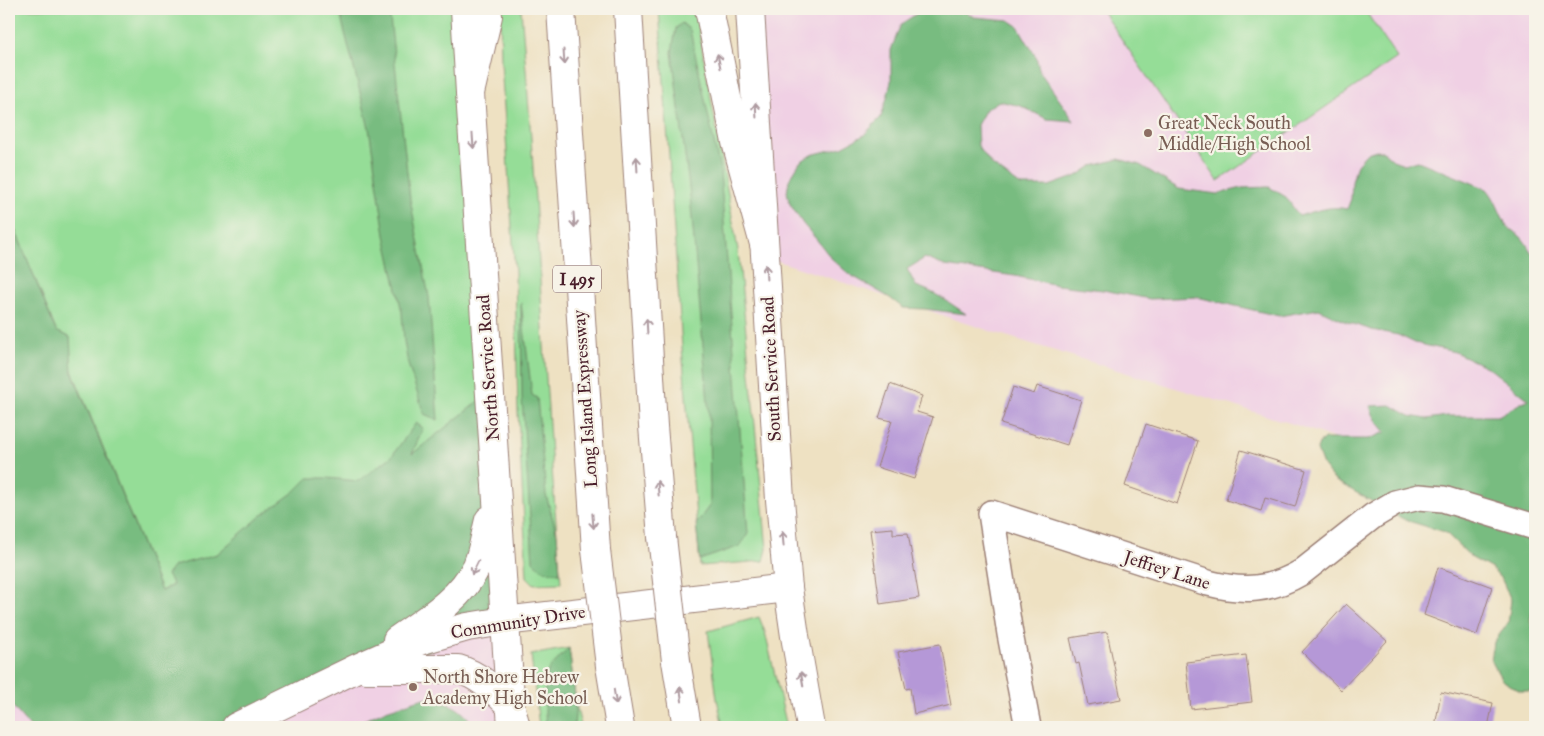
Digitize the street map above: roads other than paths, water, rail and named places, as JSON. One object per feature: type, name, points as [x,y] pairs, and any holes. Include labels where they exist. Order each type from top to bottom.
[{"type":"main road","name":"North Service Road","points":[[465,9],[512,720]]},
{"type":"main road","points":[[470,93],[488,16],[487,9]]},
{"type":"main road","name":"Long Island Expressway","points":[[561,9],[596,550],[610,666],[620,727]]},
{"type":"main road","points":[[628,9],[653,426],[662,537],[676,661],[687,727]]},
{"type":"main road","points":[[709,9],[736,142],[764,244]]},
{"type":"main road","name":"South Service Road","points":[[750,9],[776,462],[788,588],[811,727]]},
{"type":"main road","points":[[355,669],[440,610],[465,584],[477,565],[482,552],[496,487]]},
{"type":"main road","name":"Community Drive","points":[[236,727],[355,669],[422,640],[467,627],[788,588]]},
{"type":"main road","points":[[355,669],[458,669],[468,672],[479,678],[512,720]]},
{"type":"street","name":"Jeffrey Lane","points":[[1028,727],[1010,634],[992,513],[1208,583],[1223,587],[1252,589],[1267,587],[1292,578],[1373,516],[1407,499],[1430,497],[1442,499],[1535,527]]},
{"type":"place","name":"Great Neck South Middle/High School","points":[[1148,133]]},
{"type":"place","name":"North Shore Hebrew Academy High School","points":[[413,687]]}]
